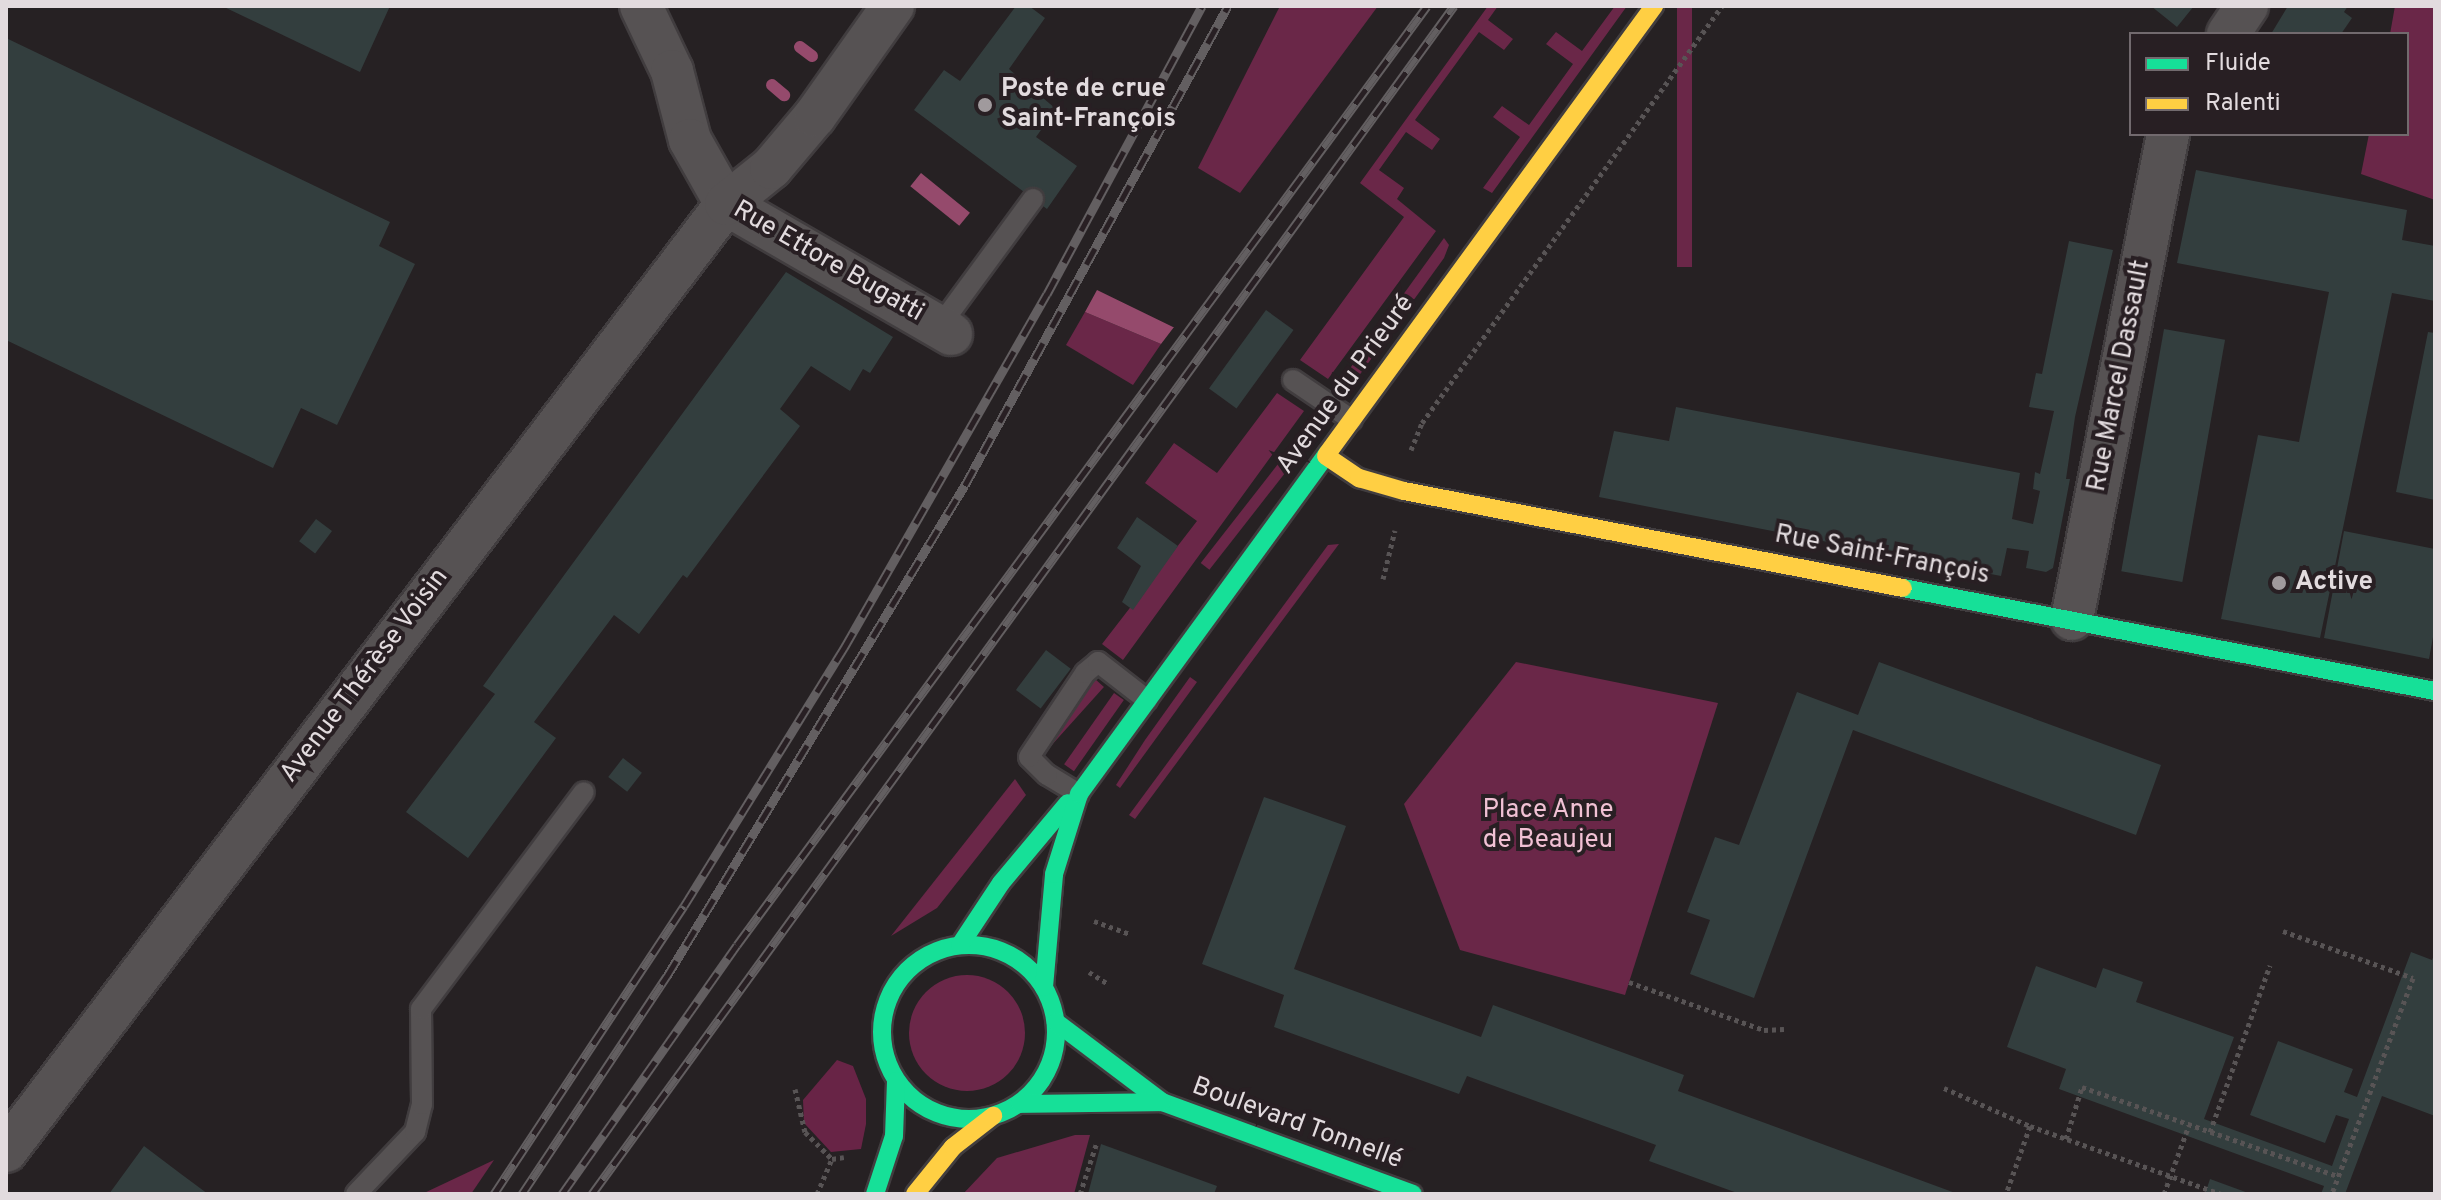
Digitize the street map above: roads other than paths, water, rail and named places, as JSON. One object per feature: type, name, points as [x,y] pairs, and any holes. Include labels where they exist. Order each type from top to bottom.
[{"type":"street","name":"Rue Ettore Bugatti","points":[[641,6],[672,71],[690,140],[726,204],[945,330]]},
{"type":"street","name":"Avenue Thérèse Voisin","points":[[6,1151],[726,204],[771,168],[815,116],[893,6]]},
{"type":"street","name":"Avenue du Prieuré","points":[[960,945],[1001,883],[1079,794],[1654,6]]},
{"type":"street","points":[[2229,32],[2247,6]]},
{"type":"street","name":"Rue Marcel Dassault","points":[[2072,619],[2168,136]]},
{"type":"street","name":"Rue Saint-François","points":[[1326,456],[1359,478],[1404,491],[2435,691]]},
{"type":"street","name":"Avenue du Prieuré","points":[[1044,987],[1054,874],[1079,794]]},
{"type":"street","points":[[875,1194],[894,1136],[896,1081],[882,1039],[890,995],[919,961],[960,945],[1009,954],[1044,987],[1056,1022],[1046,1074],[1020,1104],[993,1116],[953,1147],[915,1194]]},
{"type":"street","name":"Boulevard Tonnellé","points":[[1056,1022],[1162,1102],[1413,1194]]},
{"type":"street","points":[[896,1081],[915,1101],[939,1114],[966,1120],[993,1116]]},
{"type":"street","name":"Boulevard Tonnellé","points":[[1020,1104],[1162,1102]]},
{"type":"lane","points":[[945,330],[1033,199]]},
{"type":"lane","points":[[1293,380],[1352,420]]},
{"type":"lane","points":[[1079,794],[1047,775],[1024,752],[1094,658],[1147,700]]},
{"type":"lane","points":[[356,1194],[415,1132],[422,1104],[421,1009],[584,792]]},
{"type":"waterway","points":[[800,47],[812,56]]},
{"type":"waterway","points":[[772,85],[784,95]]},
{"type":"railway","points":[[494,1194],[684,906],[844,648],[1047,294],[1202,6]]},
{"type":"railway","points":[[522,1194],[667,976],[965,485],[1228,6]]},
{"type":"railway","points":[[562,1194],[737,945],[1427,6]]},
{"type":"railway","points":[[592,1194],[1454,6]]},
{"type":"place","name":"Poste de crue Saint-François","points":[[985,105]]},
{"type":"place","name":"Active","points":[[2279,583]]},
{"type":"park label","name":"Place Anne de Beaujeu","points":[[1548,826]]}]
